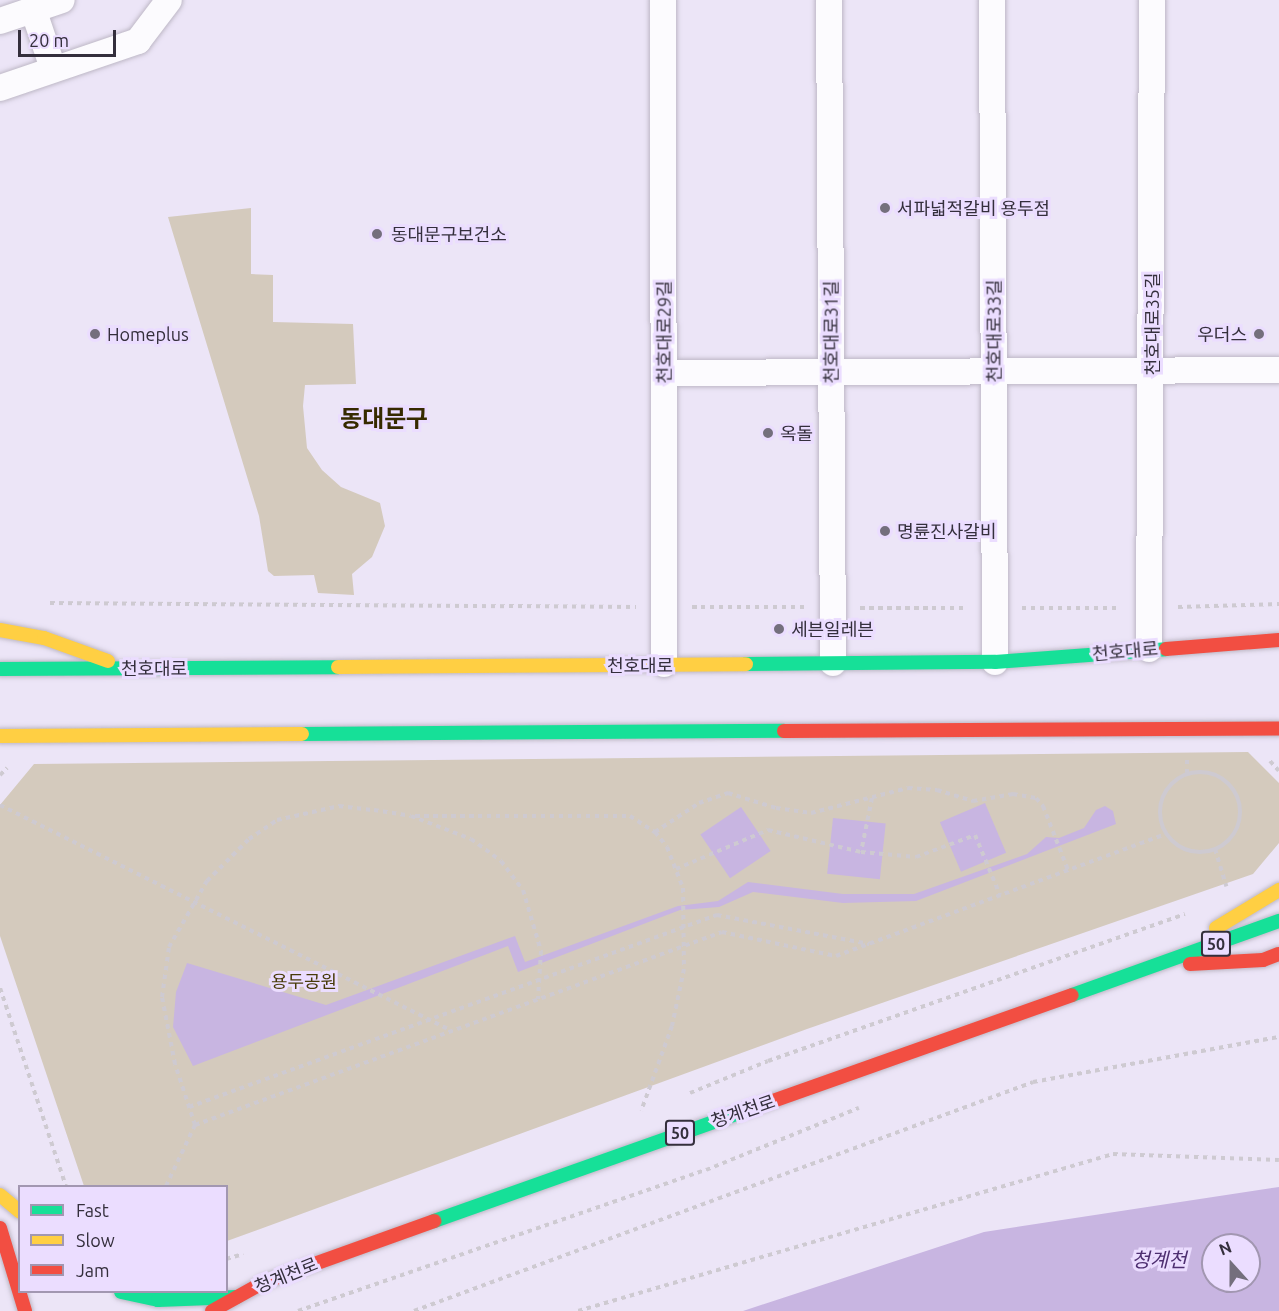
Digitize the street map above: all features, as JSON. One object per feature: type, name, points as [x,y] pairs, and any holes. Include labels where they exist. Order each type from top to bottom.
[{"type":"main road","points":[[0,630],[44,638],[129,668]]},
{"type":"main road","name":"천호대로","points":[[0,669],[996,662],[1279,640]]},
{"type":"main road","points":[[0,736],[1279,728]]},
{"type":"main road","points":[[0,749],[19,736]]},
{"type":"main road","points":[[1153,967],[1279,890]]},
{"type":"main road","name":"청계천로","points":[[212,1311],[264,1282],[1279,921]]},
{"type":"main road","points":[[1153,967],[1263,960],[1279,954]]},
{"type":"main road","points":[[0,1195],[18,1210]]},
{"type":"main road","points":[[0,1228],[18,1288]]},
{"type":"main road","points":[[20,1293],[25,1311]]},
{"type":"main road","points":[[126,1293],[158,1300],[237,1297]]},
{"type":"main road","points":[[226,1311],[237,1297]]},
{"type":"street","points":[[0,21],[62,0]]},
{"type":"street","points":[[0,88],[138,41],[169,0]]},
{"type":"street","name":"천호대로29길","points":[[663,0],[664,664]]},
{"type":"street","name":"천호대로31길","points":[[829,0],[833,663]]},
{"type":"street","name":"천호대로33길","points":[[992,0],[996,662]]},
{"type":"street","name":"천호대로35길","points":[[1149,649],[1153,370],[1152,0]]},
{"type":"street","points":[[33,9],[53,69]]},
{"type":"street","points":[[664,373],[1279,370]]},
{"type":"path","points":[[45,603],[113,606]]},
{"type":"path","points":[[1187,774],[1214,774],[1235,792],[1240,818],[1226,842],[1215,849],[1188,850],[1166,834],[1160,811],[1168,788],[1187,774]]},
{"type":"path","points":[[655,832],[699,803],[728,793],[799,812],[920,787],[974,801],[1013,794],[1036,798],[1048,814],[1068,870]]},
{"type":"path","points":[[861,852],[872,798]]},
{"type":"path","points":[[0,805],[452,1031]]},
{"type":"path","points":[[166,1185],[195,1125],[175,1064],[162,997],[169,947],[193,902],[226,860],[277,820],[339,807],[411,816],[612,814],[630,816],[655,832],[667,847],[683,888],[686,927],[672,1026],[641,1111]]},
{"type":"path","points":[[411,816],[471,839],[501,861],[523,890],[536,924],[541,951],[538,999]]},
{"type":"path","points":[[676,869],[768,830],[861,852],[916,857],[975,835],[1000,895]]},
{"type":"path","points":[[195,1125],[722,932],[836,956],[1166,834]]},
{"type":"path","points":[[1215,849],[1227,889]]},
{"type":"path","points":[[686,1094],[768,1061],[1197,910]]},
{"type":"path","points":[[189,1107],[717,915],[869,944]]},
{"type":"path","points":[[0,988],[66,1185]]},
{"type":"path","points":[[414,1311],[769,1183],[1033,1082],[1279,1037]]},
{"type":"path","points":[[630,1115],[650,1108]]},
{"type":"path","points":[[578,1311],[1113,1154],[1279,1160]]},
{"type":"path","points":[[228,1258],[249,1251]]},
{"type":"green space","points":[[251,208],[251,274],[273,275],[273,322],[353,324],[356,384],[305,385],[303,406],[307,448],[322,470],[341,487],[380,503],[385,526],[372,557],[352,574],[354,595],[318,593],[314,575],[274,576],[268,571],[259,516],[168,217]]},
{"type":"green space","name":"용두공원","points":[[1248,752],[1279,783],[1279,843],[1253,874],[807,1029],[228,1241],[228,1185],[84,1185],[0,936],[0,805],[34,764]]},
{"type":"water","points":[[985,803],[1006,853],[961,872],[940,822]]},
{"type":"water","points":[[1105,806],[1113,811],[1116,824],[916,901],[843,903],[753,892],[719,907],[680,910],[518,972],[508,946],[193,1066],[173,1027],[176,992],[187,963],[326,1005],[515,936],[525,962],[678,906],[718,901],[748,882],[843,894],[914,894],[1027,854],[1046,837],[1059,838],[1084,828],[1096,810]]},
{"type":"water","points":[[741,807],[771,851],[730,878],[700,834]]},
{"type":"water","points":[[833,818],[886,824],[880,879],[827,874]]},
{"type":"water","name":"청계천","points":[[1279,1187],[1279,1311],[743,1311],[984,1232]]},
{"type":"traffic: fast","points":[[746,664],[995,662],[1166,649]]},
{"type":"traffic: fast","points":[[0,669],[338,667]]},
{"type":"traffic: fast","points":[[302,734],[784,731]]},
{"type":"traffic: fast","points":[[1072,995],[1279,921]]},
{"type":"traffic: fast","points":[[434,1221],[753,1108]]},
{"type":"traffic: fast","points":[[126,1293],[158,1300],[237,1297]]},
{"type":"traffic: slow","points":[[0,630],[44,638],[108,661]]},
{"type":"traffic: slow","points":[[338,667],[746,664]]},
{"type":"traffic: slow","points":[[0,736],[302,734]]},
{"type":"traffic: slow","points":[[1216,928],[1279,890]]},
{"type":"traffic: slow","points":[[0,1195],[18,1210]]},
{"type":"traffic: jam","points":[[1166,649],[1279,640]]},
{"type":"traffic: jam","points":[[784,731],[1279,728]]},
{"type":"traffic: jam","points":[[1190,964],[1263,960],[1279,954]]},
{"type":"traffic: jam","points":[[753,1108],[1072,995]]},
{"type":"traffic: jam","points":[[212,1311],[264,1282],[434,1221]]},
{"type":"traffic: jam","points":[[0,1228],[18,1288]]},
{"type":"traffic: jam","points":[[20,1293],[25,1311]]},
{"type":"place","name":"서파넓적갈비 용두점","points":[[885,208]]},
{"type":"place","name":"동대문구보건소","points":[[377,234]]},
{"type":"place","name":"Homeplus","points":[[95,334]]},
{"type":"place","name":"우더스","points":[[1259,334]]},
{"type":"place","name":"옥돌","points":[[768,433]]},
{"type":"place","name":"명륜진사갈비","points":[[885,531]]},
{"type":"place","name":"세븐일레븐","points":[[779,629]]},
{"type":"district","name":"동대문구","points":[[384,419]]}]
